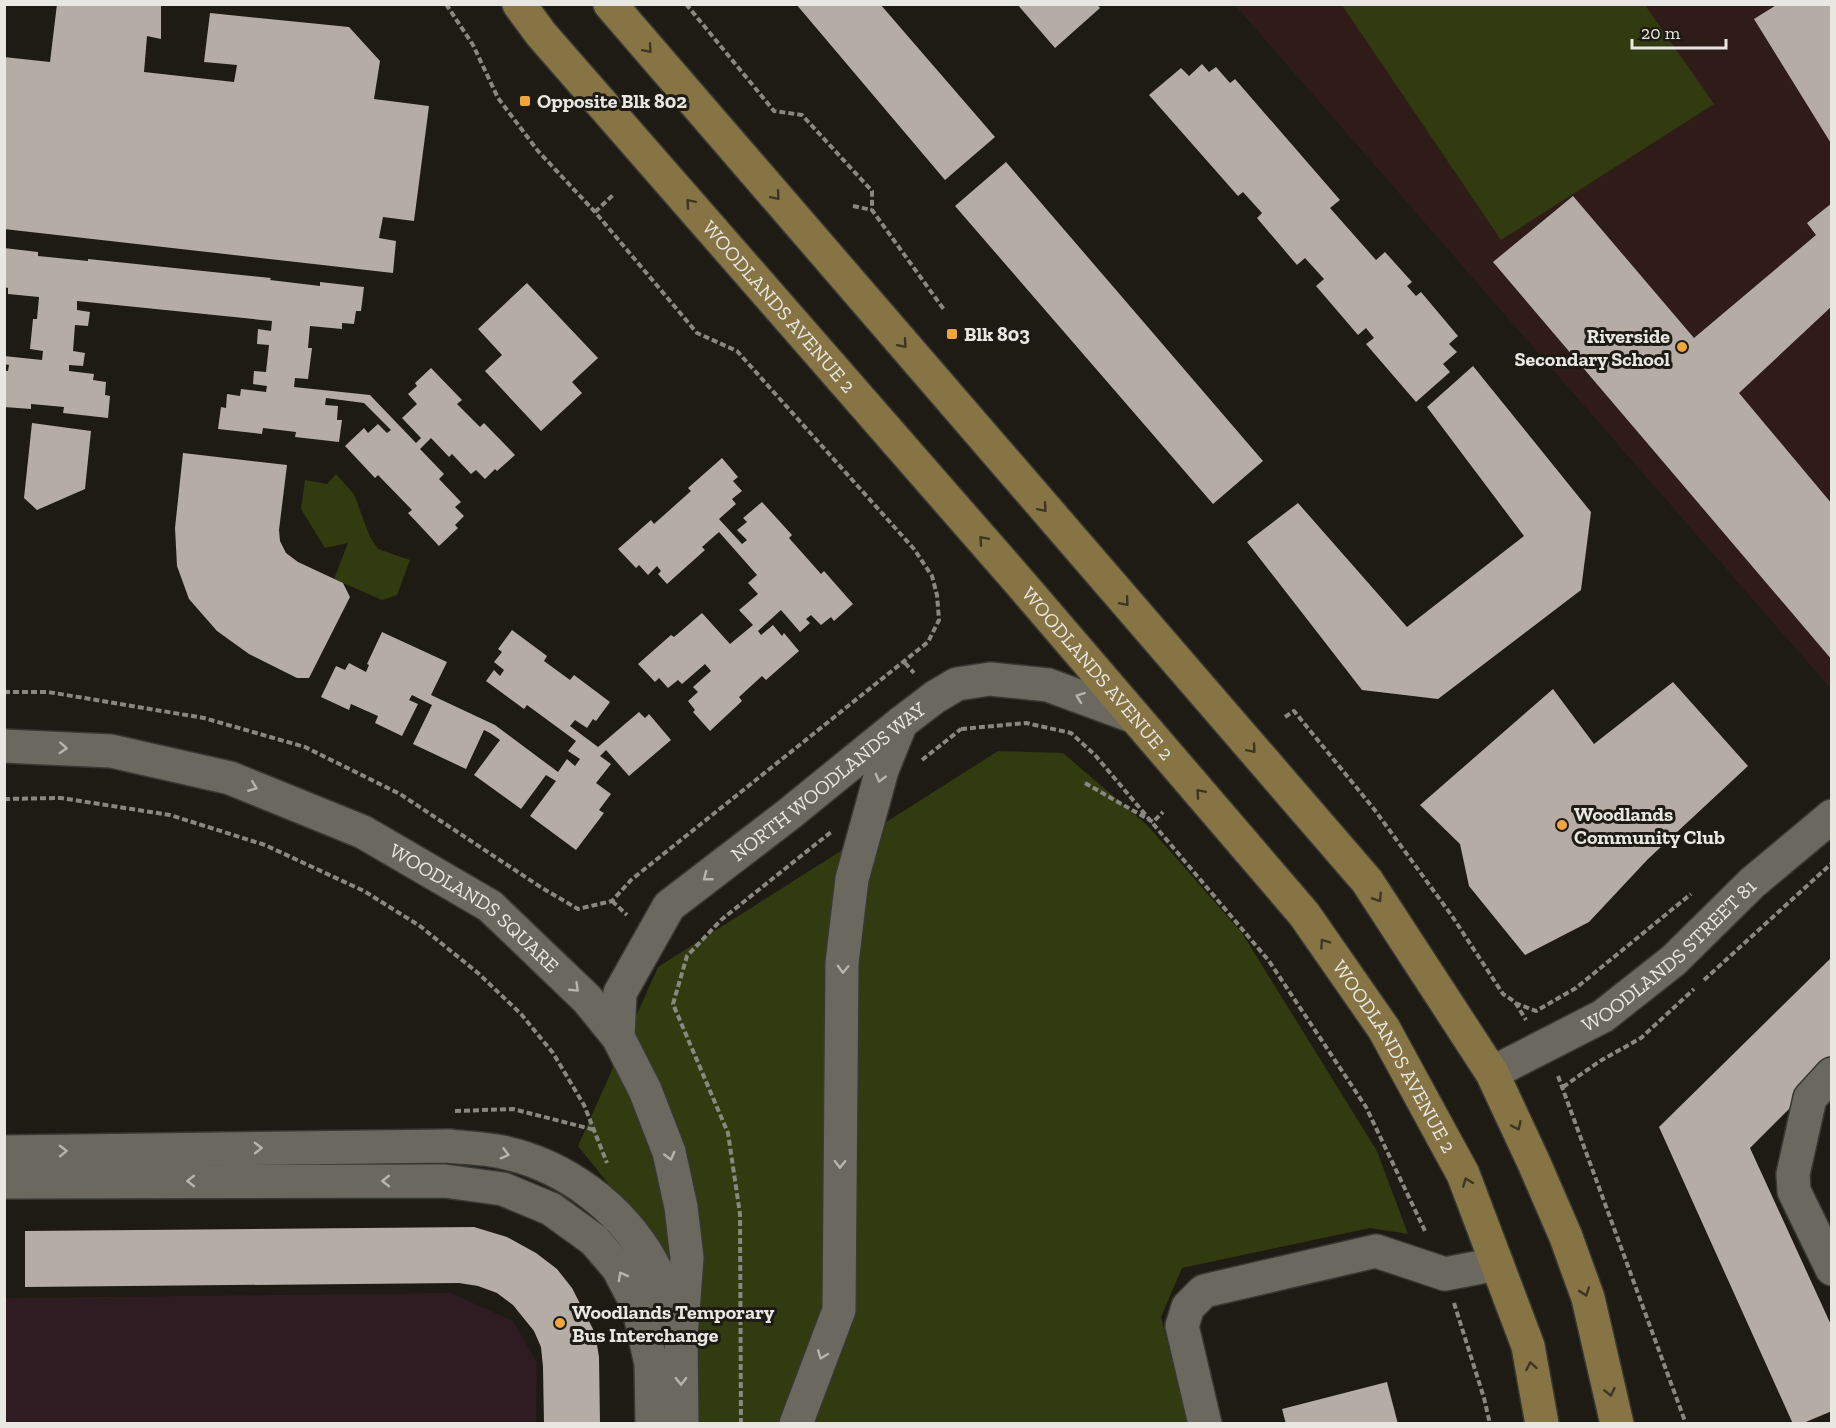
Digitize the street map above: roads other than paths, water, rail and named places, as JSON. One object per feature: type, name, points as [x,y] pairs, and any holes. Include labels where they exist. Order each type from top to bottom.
[{"type":"main road","name":"WOODLANDS AVENUE 2","points":[[519,4],[542,34],[1014,576],[1304,914],[1384,1029],[1463,1174],[1528,1346],[1542,1424]]},
{"type":"main road","points":[[610,4],[1367,881],[1492,1073],[1566,1237],[1588,1298],[1617,1424]]},
{"type":"street","name":"NORTH WOODLANDS WAY","points":[[618,1037],[620,993],[669,906],[935,697],[957,684],[990,679],[1048,685],[1135,717]]},
{"type":"street","points":[[796,1424],[839,1310],[842,963],[852,879],[882,770],[901,723]]},
{"type":"street","name":"WOODLANDS SQUARE","points":[[4,746],[111,751],[230,778],[363,832],[490,906],[587,999],[618,1037],[645,1090],[669,1152],[681,1207],[687,1258],[681,1338],[682,1424]]},
{"type":"street","name":"WOODLANDS STREET 81","points":[[1492,1073],[1603,1016],[1674,960],[1752,884],[1832,816]]},
{"type":"street","points":[[1832,1074],[1810,1098],[1793,1174],[1794,1191],[1832,1269]]},
{"type":"street","name":"WOODLANDS SQUARE","points":[[4,1152],[448,1146],[502,1152],[549,1168],[595,1194],[627,1227],[652,1263],[681,1338]]},
{"type":"street","points":[[4,1182],[445,1180],[503,1189],[550,1209],[594,1240],[618,1268],[638,1306],[651,1364],[652,1424]]},
{"type":"street","points":[[1204,1424],[1182,1326],[1188,1307],[1204,1291],[1376,1251],[1445,1274],[1497,1264]]},
{"type":"place","name":"Opposite Blk 802","points":[[525,101]]},
{"type":"place","name":"Blk 803","points":[[952,334]]},
{"type":"place","name":"Riverside Secondary School","points":[[1682,347]]},
{"type":"place","name":"Woodlands Community Club","points":[[1562,825]]},
{"type":"place","name":"Woodlands Temporary Bus Interchange","points":[[560,1323]]}]
